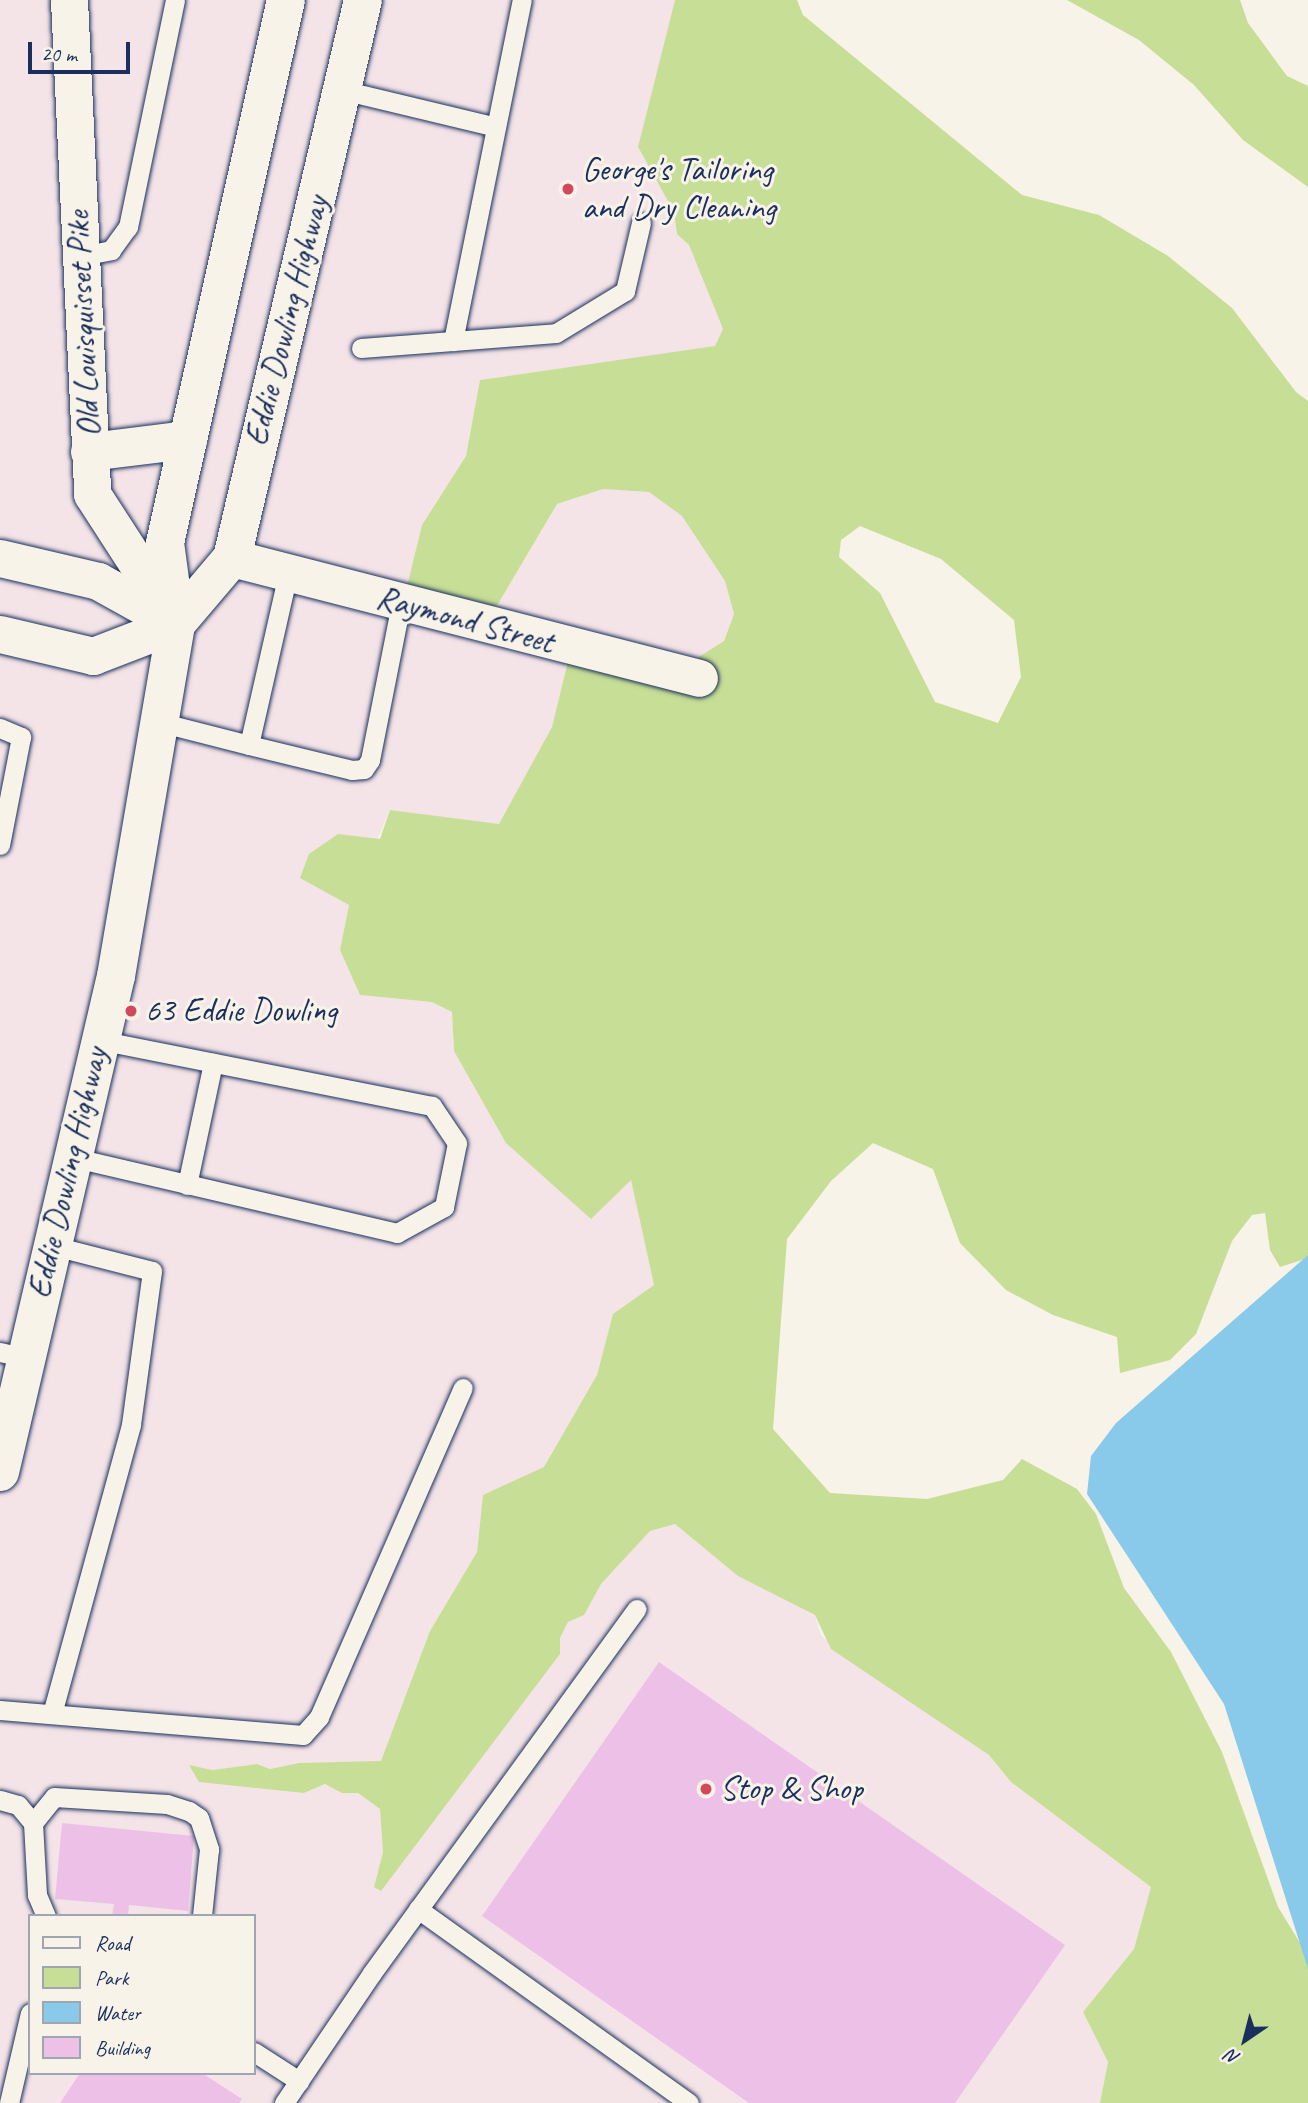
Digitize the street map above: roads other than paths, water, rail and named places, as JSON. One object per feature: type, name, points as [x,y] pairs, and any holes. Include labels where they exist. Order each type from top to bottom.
[{"type":"main road","name":"Eddie Dowling Highway","points":[[0,1472],[13,1355],[50,1245],[116,975],[176,624],[165,543],[286,0]]},
{"type":"main road","name":"Eddie Dowling Highway","points":[[176,624],[232,558],[363,0]]},
{"type":"main road","points":[[90,452],[188,440]]},
{"type":"street","name":"Old Louisquisset Pike","points":[[69,0],[92,494],[176,624]]},
{"type":"street","points":[[0,558],[98,580],[176,624]]},
{"type":"street","name":"Raymond Street","points":[[232,558],[401,604],[699,678]]},
{"type":"street","points":[[0,634],[93,656],[176,624]]},
{"type":"lane","points":[[81,256],[111,250],[128,227],[175,0]]},
{"type":"lane","points":[[453,341],[522,0]]},
{"type":"lane","points":[[342,90],[496,127]]},
{"type":"lane","points":[[361,348],[555,333],[625,291],[641,223]]},
{"type":"lane","points":[[249,746],[288,573]]},
{"type":"lane","points":[[159,722],[352,771],[364,769],[370,760],[401,604]]},
{"type":"lane","points":[[0,728],[21,737],[0,845]]},
{"type":"lane","points":[[71,1157],[397,1233],[444,1207],[447,1195],[457,1143],[432,1106],[100,1041]]},
{"type":"lane","points":[[187,1185],[214,1063]]},
{"type":"lane","points":[[50,1245],[152,1271],[131,1425],[53,1710]]},
{"type":"lane","points":[[0,1710],[53,1710],[303,1735],[319,1717],[463,1388]]},
{"type":"lane","points":[[284,2103],[418,1909],[636,1609]]},
{"type":"lane","points":[[33,1823],[54,1797],[167,1804],[189,1811],[199,1818],[209,1849],[202,1914]]},
{"type":"lane","points":[[0,1800],[18,1805],[33,1823],[37,1895],[45,1914]]},
{"type":"lane","points":[[418,1909],[689,2103]]},
{"type":"lane","points":[[9,2103],[28,2022]]},
{"type":"lane","points":[[256,2053],[299,2081]]},
{"type":"water","points":[[1308,1255],[1308,1969],[1224,1704],[1087,1494],[1091,1456],[1116,1423]]},
{"type":"place","name":"George's Tailoring and Dry Cleaning","points":[[568,189]]},
{"type":"place","name":"63 Eddie Dowling","points":[[131,1011]]},
{"type":"place","name":"Stop & Shop","points":[[706,1789]]}]
